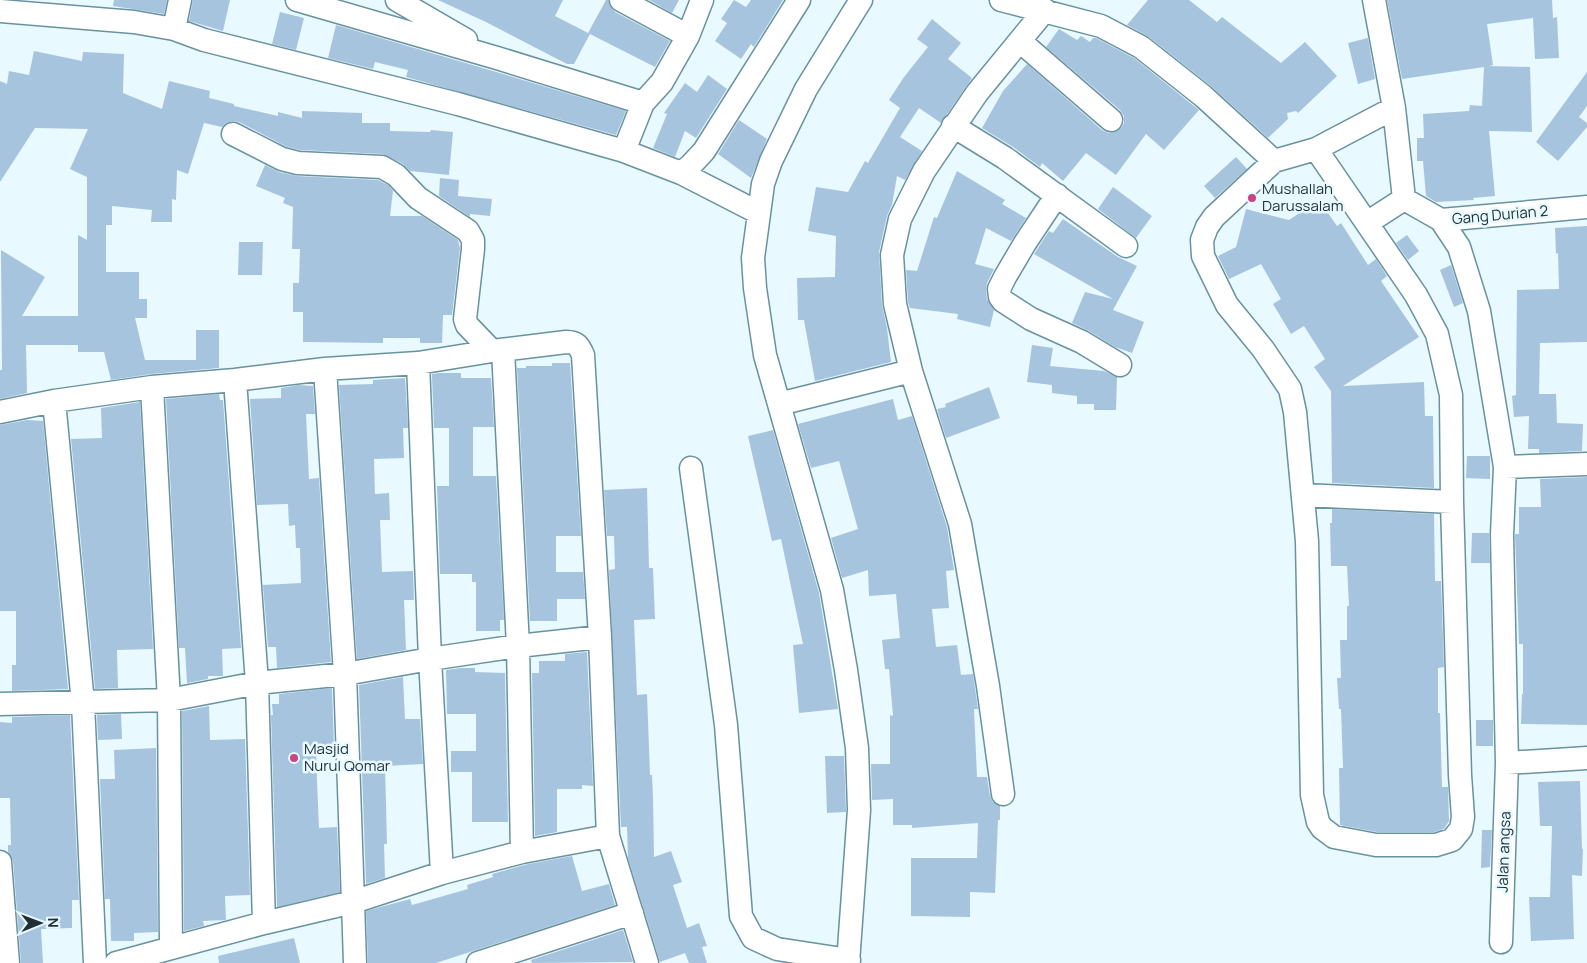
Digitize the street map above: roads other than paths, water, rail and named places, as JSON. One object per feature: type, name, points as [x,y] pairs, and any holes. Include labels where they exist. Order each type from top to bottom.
[{"type":"street","points":[[174,29],[180,0]]},
{"type":"street","points":[[297,0],[643,102]]},
{"type":"street","points":[[397,0],[497,58]]},
{"type":"street","points":[[621,0],[688,36]]},
{"type":"street","points":[[624,151],[643,102],[662,82],[688,36],[702,0]]},
{"type":"street","points":[[681,172],[690,166],[704,151],[799,0]]},
{"type":"street","points":[[691,468],[726,725],[740,916],[753,938],[777,949],[849,962],[859,810],[856,748],[846,670],[832,590],[765,356],[755,288],[753,258],[763,184],[771,161],[806,89],[861,0]]},
{"type":"street","points":[[1001,0],[1101,26],[1141,47],[1204,96],[1274,161]]},
{"type":"street","points":[[1367,223],[1404,199],[1394,108],[1374,0]]},
{"type":"street","points":[[1003,794],[988,686],[960,524],[911,371],[895,304],[892,256],[900,219],[924,170],[977,93],[1021,42],[1045,10]]},
{"type":"street","points":[[0,11],[134,22],[174,29],[204,40],[458,104],[624,151],[681,172],[758,213]]},
{"type":"street","points":[[1021,42],[1111,120]]},
{"type":"street","points":[[1316,149],[1416,295],[1437,334],[1451,395],[1452,502],[1460,775],[1463,817],[1461,829],[1452,840],[1436,845],[1376,845],[1334,837],[1322,828],[1315,813],[1312,795],[1307,541],[1296,412],[1290,390],[1263,349],[1227,305],[1203,256],[1202,240],[1206,227],[1214,217],[1274,161],[1316,149],[1394,108]]},
{"type":"street","points":[[953,126],[1005,158],[1126,246]]},
{"type":"street","points":[[233,134],[282,159],[298,163],[382,167],[396,174],[418,198],[468,230],[473,240],[465,319],[467,325],[498,350],[518,646],[522,852]]},
{"type":"street","points":[[1058,195],[1005,277],[999,289],[1000,297],[1003,301],[1031,319],[1082,342],[1120,364]]},
{"type":"street","name":"Gang Durian 2","points":[[1404,199],[1441,220],[1587,207]]},
{"type":"street","name":"Jalan angsa","points":[[1441,220],[1459,248],[1479,311],[1505,467],[1502,534],[1507,763],[1500,942]]},
{"type":"street","points":[[0,412],[54,401],[152,387],[235,380],[325,369],[418,363],[498,350],[573,342],[578,345],[583,355],[600,637],[608,836],[647,963]]},
{"type":"street","points":[[418,363],[430,659],[442,873]]},
{"type":"street","points":[[325,369],[346,674],[355,963]]},
{"type":"street","points":[[779,404],[911,371]]},
{"type":"street","points":[[235,380],[257,683],[264,923]]},
{"type":"street","points":[[152,387],[169,700],[171,947]]},
{"type":"street","points":[[54,401],[83,703],[95,963]]},
{"type":"street","points":[[1505,467],[1587,464]]},
{"type":"street","points":[[1304,495],[1452,502]]},
{"type":"street","points":[[0,704],[169,700],[257,683],[346,674],[518,646],[600,637]]},
{"type":"street","points":[[1507,763],[1587,758]]},
{"type":"street","points":[[116,963],[264,923],[353,902],[442,873],[522,852],[608,836]]},
{"type":"street","points":[[0,862],[8,963]]},
{"type":"street","points":[[478,963],[632,913]]},
{"type":"place","name":"Mushallah Darussalam","points":[[1252,198]]},
{"type":"place","name":"Masjid Nurul Qomar","points":[[294,758]]}]
